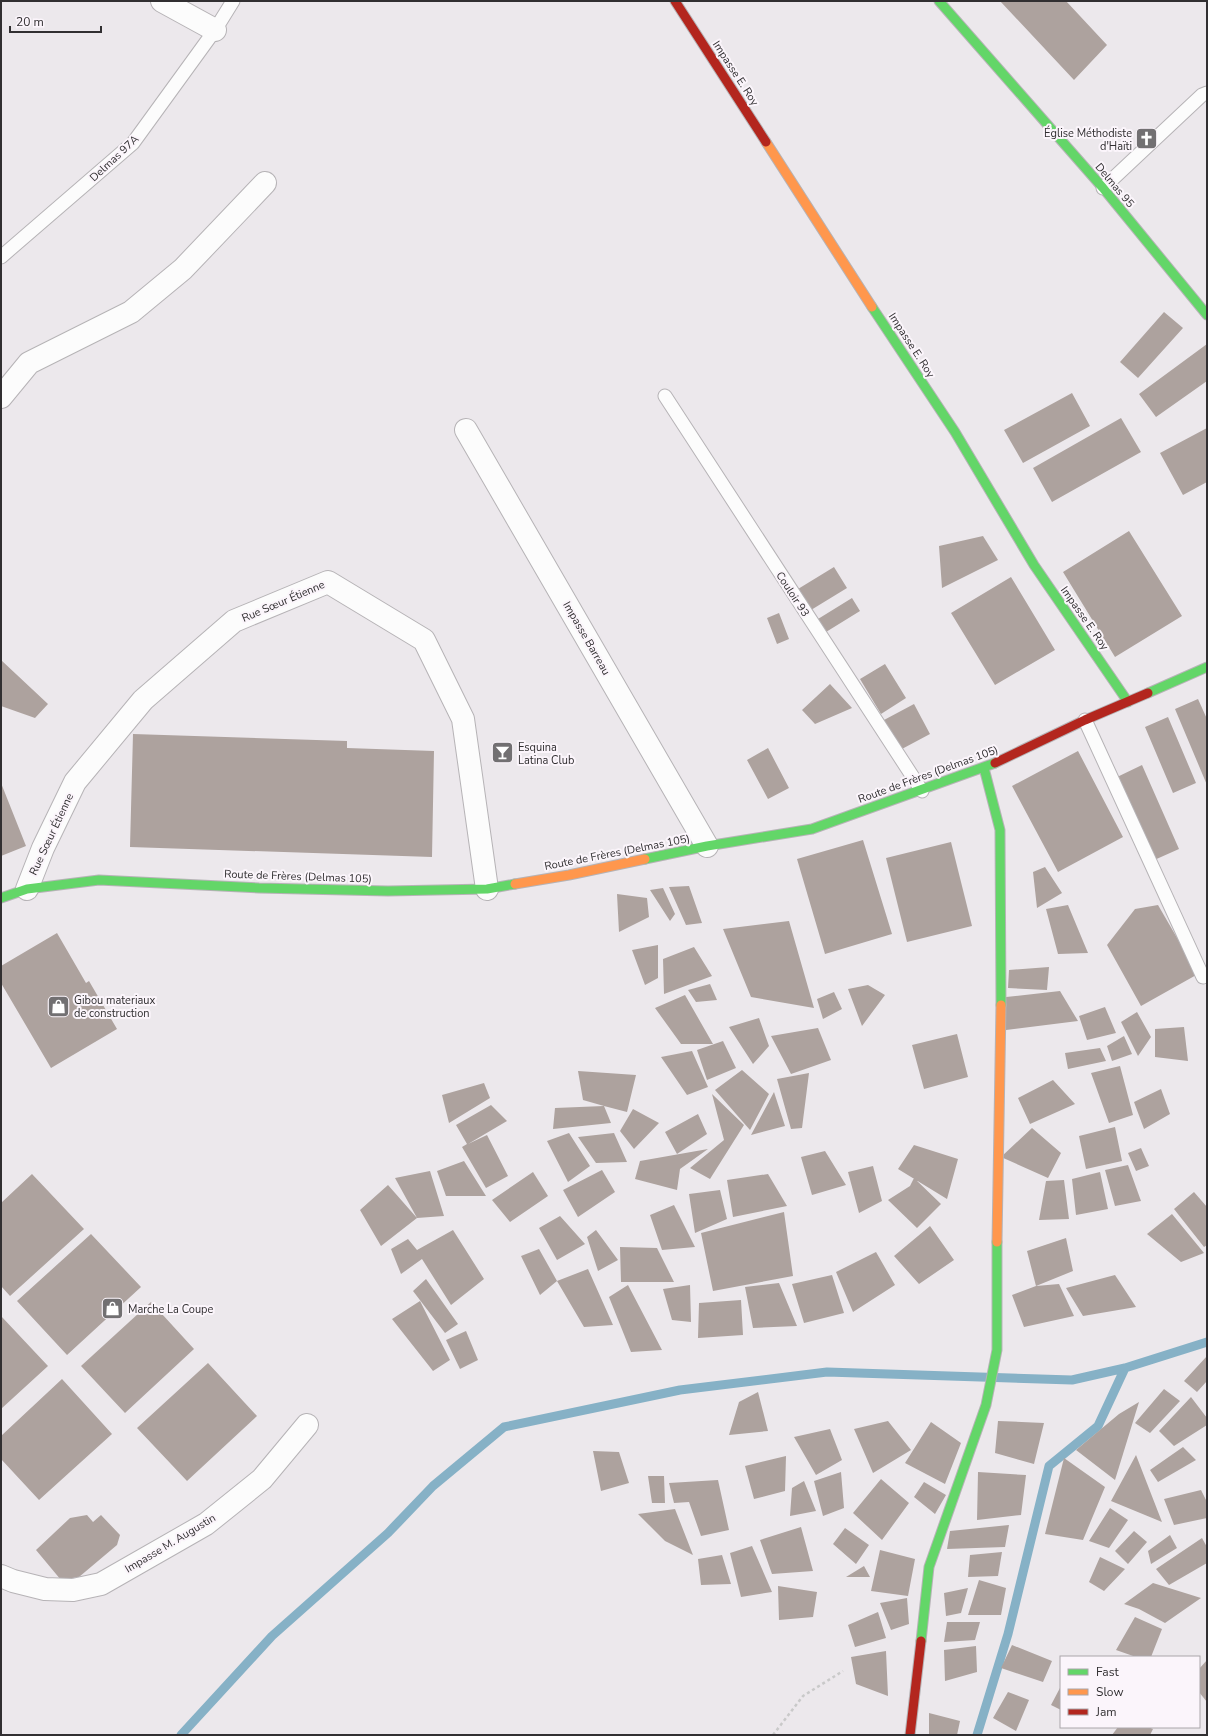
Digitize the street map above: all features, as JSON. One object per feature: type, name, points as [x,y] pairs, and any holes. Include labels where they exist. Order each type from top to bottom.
[{"type":"street","points":[[162,1],[215,30]]},
{"type":"street","name":"Impasse E. Roy","points":[[676,1],[805,204],[955,432],[1034,565],[1128,702]]},
{"type":"street","name":"Delmas 95","points":[[939,1],[1103,188],[1207,315]]},
{"type":"street","points":[[1,397],[29,363],[131,312],[183,269],[265,183]]},
{"type":"street","name":"Impasse Barreau","points":[[466,430],[707,846]]},
{"type":"street","name":"Rue Sœur Étienne","points":[[27,889],[43,848],[75,782],[143,700],[234,621],[328,582],[424,640],[463,719],[486,889]]},
{"type":"street","name":"Route de Frères (Delmas 105)","points":[[1,898],[27,889],[99,880],[266,888],[388,891],[486,889],[569,875],[707,846],[812,829],[984,768],[1085,720],[1207,666]]},
{"type":"street","points":[[910,1735],[929,1567],[986,1405],[997,1350],[997,1202],[1001,1013],[1000,830],[984,768]]},
{"type":"street","name":"Impasse M. Augustin","points":[[1,1576],[13,1581],[45,1589],[73,1590],[101,1584],[206,1524],[262,1479],[307,1425]]},
{"type":"lane","name":"Delmas 97A","points":[[1,257],[133,143],[215,30],[233,1]]},
{"type":"lane","points":[[1103,188],[1202,95],[1207,93]]},
{"type":"lane","name":"Couloir 93","points":[[665,396],[922,791]]},
{"type":"lane","points":[[1085,720],[1203,977]]},
{"type":"path","points":[[773,1735],[803,1696],[843,1670]]},
{"type":"building","points":[[1000,1],[1066,1],[1107,45],[1074,80]]},
{"type":"building","points":[[1164,312],[1183,328],[1138,378],[1120,362]]},
{"type":"building","points":[[1207,344],[1207,381],[1156,417],[1139,394]]},
{"type":"building","points":[[1072,393],[1090,426],[1023,463],[1004,430]]},
{"type":"building","points":[[1121,418],[1141,452],[1052,502],[1033,468]]},
{"type":"building","points":[[1207,428],[1207,482],[1183,495],[1160,453]]},
{"type":"building","points":[[1129,531],[1182,616],[1115,657],[1063,572]]},
{"type":"building","points":[[983,536],[998,560],[942,588],[939,546]]},
{"type":"building","points":[[834,567],[847,588],[811,610],[798,589]]},
{"type":"building","points":[[1011,577],[1055,650],[995,685],[951,613]]},
{"type":"building","points":[[852,598],[860,611],[826,632],[818,619]]},
{"type":"building","points":[[779,613],[789,639],[777,644],[767,618]]},
{"type":"building","points":[[1,660],[48,704],[35,718],[1,706]]},
{"type":"building","points":[[885,664],[906,698],[881,714],[860,679]]},
{"type":"building","points":[[830,684],[852,708],[815,724],[802,710]]},
{"type":"building","points":[[1198,699],[1207,719],[1207,785],[1175,709]]},
{"type":"building","points":[[914,704],[930,734],[900,750],[884,720]]},
{"type":"building","points":[[1168,717],[1196,783],[1173,793],[1145,727]]},
{"type":"building","points":[[133,734],[347,741],[347,748],[434,751],[432,857],[130,847]]},
{"type":"building","points":[[768,748],[789,788],[768,799],[747,760]]},
{"type":"building","points":[[1078,751],[1123,837],[1058,872],[1012,786]]},
{"type":"building","points":[[1142,765],[1179,849],[1152,861],[1115,778]]},
{"type":"building","points":[[1,783],[26,846],[1,856]]},
{"type":"building","points":[[863,840],[892,934],[825,954],[797,859]]},
{"type":"building","points":[[951,842],[972,926],[907,942],[886,858]]},
{"type":"building","points":[[1045,867],[1062,893],[1037,908],[1033,872]]},
{"type":"building","points":[[689,886],[702,923],[686,925],[669,887]]},
{"type":"building","points":[[663,888],[675,914],[670,921],[650,890]]},
{"type":"building","points":[[617,894],[647,898],[649,917],[619,932]]},
{"type":"building","points":[[1068,905],[1088,953],[1058,954],[1046,909]]},
{"type":"building","points":[[1158,905],[1198,974],[1141,1006],[1107,945],[1135,909]]},
{"type":"building","points":[[789,921],[814,1008],[751,997],[723,929]]},
{"type":"building","name":"Gibou materiaux de construction","points":[[57,933],[86,983],[89,981],[117,1029],[51,1068],[1,983],[1,966]]},
{"type":"building","points":[[658,945],[658,978],[645,985],[632,950]]},
{"type":"building","points":[[694,947],[712,976],[664,994],[663,959]]},
{"type":"building","points":[[1049,967],[1047,990],[1008,988],[1009,970]]},
{"type":"building","points":[[710,984],[717,1000],[696,1002],[688,990]]},
{"type":"building","points":[[868,985],[885,995],[862,1026],[848,989]]},
{"type":"building","points":[[1060,991],[1078,1021],[1006,1030],[1006,997]]},
{"type":"building","points":[[834,992],[842,1009],[823,1019],[817,999]]},
{"type":"building","points":[[685,995],[713,1044],[681,1044],[655,1008]]},
{"type":"building","points":[[1105,1007],[1116,1033],[1087,1040],[1079,1016]]},
{"type":"building","points":[[1137,1012],[1151,1037],[1138,1056],[1121,1022]]},
{"type":"building","points":[[759,1018],[769,1046],[753,1064],[729,1027]]},
{"type":"building","points":[[1184,1027],[1188,1061],[1155,1057],[1155,1029]]},
{"type":"building","points":[[818,1028],[831,1060],[791,1074],[771,1036]]},
{"type":"building","points":[[957,1034],[968,1077],[924,1089],[912,1045]]},
{"type":"building","points":[[1124,1036],[1132,1054],[1112,1061],[1107,1046]]},
{"type":"building","points":[[723,1041],[736,1068],[707,1080],[697,1050]]},
{"type":"building","points":[[1100,1048],[1106,1061],[1068,1069],[1065,1053]]},
{"type":"building","points":[[692,1051],[708,1087],[687,1095],[661,1057]]},
{"type":"building","points":[[1120,1066],[1133,1115],[1109,1123],[1091,1073]]},
{"type":"building","points":[[742,1070],[769,1094],[750,1130],[715,1090]]},
{"type":"building","points":[[578,1071],[636,1075],[627,1112],[583,1100]]},
{"type":"building","points":[[809,1073],[802,1128],[791,1129],[777,1079]]},
{"type":"building","points":[[1053,1080],[1075,1104],[1030,1124],[1018,1098]]},
{"type":"building","points":[[484,1083],[490,1098],[449,1123],[442,1095]]},
{"type":"building","points":[[1161,1089],[1170,1114],[1144,1129],[1134,1102]]},
{"type":"building","points":[[774,1092],[785,1126],[751,1135]]},
{"type":"building","points":[[712,1094],[744,1125],[710,1179],[690,1168],[724,1140]]},
{"type":"building","points":[[491,1105],[507,1121],[468,1144],[487,1135],[508,1176],[486,1188],[462,1147],[467,1144],[456,1125]]},
{"type":"building","points":[[604,1106],[611,1123],[553,1129],[555,1108]]},
{"type":"building","points":[[633,1109],[659,1123],[634,1149],[620,1131]]},
{"type":"building","points":[[698,1114],[707,1134],[677,1154],[665,1132]]},
{"type":"building","points":[[1115,1127],[1122,1161],[1086,1169],[1079,1136]]},
{"type":"building","points":[[1032,1128],[1061,1153],[1048,1178],[1001,1157]]},
{"type":"building","points":[[569,1133],[590,1166],[568,1182],[547,1141]]},
{"type":"building","points":[[614,1133],[627,1162],[596,1163],[578,1137]]},
{"type":"building","points":[[914,1145],[958,1159],[947,1199],[898,1169]]},
{"type":"building","points":[[1141,1148],[1149,1166],[1136,1171],[1128,1153]]},
{"type":"building","points":[[708,1149],[680,1169],[677,1190],[635,1179],[640,1161]]},
{"type":"building","points":[[825,1151],[846,1185],[812,1195],[801,1157]]},
{"type":"building","points":[[464,1161],[486,1196],[446,1196],[437,1171]]},
{"type":"building","points":[[1128,1165],[1141,1201],[1115,1206],[1105,1170]]},
{"type":"building","points":[[873,1166],[882,1201],[859,1213],[848,1172]]},
{"type":"building","points":[[602,1170],[615,1192],[578,1217],[563,1190]]},
{"type":"building","points":[[430,1171],[444,1216],[417,1218],[395,1178]]},
{"type":"building","points":[[533,1172],[548,1196],[510,1222],[492,1200]]},
{"type":"building","points":[[1100,1172],[1108,1209],[1076,1215],[1072,1179]]},
{"type":"building","points":[[32,1174],[84,1229],[10,1296],[1,1286],[1,1203]]},
{"type":"building","points":[[768,1174],[787,1206],[733,1217],[727,1180]]},
{"type":"building","points":[[914,1178],[941,1204],[917,1228],[888,1200],[910,1186]]},
{"type":"building","points":[[1064,1180],[1069,1219],[1039,1220],[1046,1181]]},
{"type":"building","points":[[388,1185],[417,1218],[381,1246],[360,1210]]},
{"type":"building","points":[[720,1190],[727,1219],[695,1233],[689,1194]]},
{"type":"building","points":[[1194,1192],[1207,1207],[1207,1245],[1204,1247],[1174,1209]]},
{"type":"building","points":[[674,1205],[695,1247],[662,1250],[650,1215]]},
{"type":"building","points":[[784,1212],[793,1276],[713,1291],[701,1233]]},
{"type":"building","points":[[1172,1214],[1204,1253],[1181,1262],[1147,1234]]},
{"type":"building","points":[[560,1216],[585,1244],[557,1260],[539,1228]]},
{"type":"building","points":[[930,1226],[954,1260],[919,1284],[894,1256]]},
{"type":"building","points":[[453,1230],[484,1279],[451,1305],[422,1259],[401,1274],[391,1249],[408,1239],[417,1250]]},
{"type":"building","points":[[596,1230],[618,1260],[598,1271],[587,1237]]},
{"type":"building","points":[[91,1234],[141,1287],[67,1355],[17,1301]]},
{"type":"building","points":[[1066,1238],[1073,1271],[1036,1286],[1027,1251]]},
{"type":"building","points":[[620,1247],[657,1248],[674,1282],[621,1282]]},
{"type":"building","points":[[539,1249],[557,1281],[540,1295],[521,1256]]},
{"type":"building","points":[[876,1252],[895,1285],[853,1312],[836,1272]]},
{"type":"building","points":[[588,1269],[613,1325],[584,1327],[557,1281]]},
{"type":"building","points":[[832,1275],[844,1313],[804,1323],[792,1284]]},
{"type":"building","points":[[1115,1275],[1136,1307],[1083,1316],[1066,1288]]},
{"type":"building","points":[[426,1279],[458,1324],[445,1333],[413,1291]]},
{"type":"building","points":[[779,1283],[797,1326],[753,1328],[745,1287]]},
{"type":"building","points":[[1059,1284],[1074,1316],[1024,1327],[1012,1295],[1036,1286]]},
{"type":"building","points":[[628,1285],[662,1350],[631,1352],[609,1297]]},
{"type":"building","points":[[690,1285],[691,1322],[672,1320],[663,1289]]},
{"type":"building","points":[[741,1300],[743,1335],[698,1338],[699,1303]]},
{"type":"building","points":[[420,1301],[450,1360],[433,1371],[392,1319]]},
{"type":"building","points":[[151,1302],[194,1349],[125,1413],[81,1366]]},
{"type":"building","points":[[1,1316],[48,1366],[1,1409]]},
{"type":"building","points":[[466,1331],[478,1360],[460,1369],[446,1340]]},
{"type":"building","points":[[1207,1356],[1207,1381],[1197,1392],[1184,1381]]},
{"type":"building","points":[[208,1363],[257,1416],[187,1481],[137,1428]]},
{"type":"building","points":[[62,1379],[112,1434],[39,1500],[1,1459],[1,1436]]},
{"type":"building","points":[[1164,1389],[1180,1401],[1150,1433],[1135,1423]]},
{"type":"building","points":[[758,1392],[768,1431],[729,1435],[739,1402]]},
{"type":"building","points":[[1191,1397],[1207,1418],[1207,1425],[1174,1446],[1159,1431]]},
{"type":"building","points":[[1139,1402],[1115,1480],[1076,1450],[1119,1414]]},
{"type":"building","points":[[888,1421],[911,1450],[873,1473],[854,1429]]},
{"type":"building","points":[[998,1421],[1044,1423],[1034,1464],[995,1453]]},
{"type":"building","points":[[931,1422],[961,1443],[945,1484],[905,1463]]},
{"type":"building","points":[[830,1429],[842,1460],[816,1475],[794,1437]]},
{"type":"building","points":[[1183,1447],[1196,1460],[1158,1482],[1150,1470]]},
{"type":"building","points":[[593,1451],[619,1452],[629,1483],[601,1491]]},
{"type":"building","points":[[1136,1455],[1162,1522],[1111,1501]]},
{"type":"building","points":[[786,1456],[785,1491],[754,1499],[745,1466]]},
{"type":"building","points":[[1064,1458],[1105,1487],[1083,1540],[1045,1534]]},
{"type":"building","points":[[841,1472],[844,1508],[823,1516],[814,1481]]},
{"type":"building","points":[[978,1472],[1026,1475],[1021,1515],[977,1520]]},
{"type":"building","points":[[648,1476],[664,1476],[665,1503],[652,1503]]},
{"type":"building","points":[[881,1479],[909,1503],[882,1540],[853,1513]]},
{"type":"building","points":[[718,1480],[729,1530],[701,1536],[689,1502],[674,1503],[669,1483]]},
{"type":"building","points":[[804,1481],[816,1511],[790,1516],[792,1488]]},
{"type":"building","points":[[924,1482],[946,1495],[935,1514],[914,1497]]},
{"type":"building","points":[[1201,1490],[1207,1502],[1207,1518],[1174,1525],[1164,1499]]},
{"type":"building","points":[[1110,1508],[1128,1520],[1109,1548],[1089,1541]]},
{"type":"building","points":[[675,1509],[693,1555],[665,1541],[638,1514]]},
{"type":"building","points":[[87,1515],[93,1522],[101,1515],[120,1535],[117,1545],[79,1577],[61,1580],[36,1550],[70,1518]]},
{"type":"building","points":[[1009,1525],[1005,1547],[947,1549],[950,1531]]},
{"type":"building","points":[[801,1527],[813,1571],[772,1574],[760,1540]]},
{"type":"building","points":[[845,1528],[869,1545],[856,1564],[833,1544]]},
{"type":"building","points":[[1134,1531],[1147,1542],[1128,1564],[1115,1551]]},
{"type":"building","points":[[1170,1535],[1177,1548],[1151,1564],[1148,1551]]},
{"type":"building","points":[[1202,1538],[1207,1547],[1207,1563],[1169,1585],[1156,1569]]},
{"type":"building","points":[[752,1546],[772,1592],[741,1597],[730,1553]]},
{"type":"building","points":[[880,1550],[915,1559],[908,1596],[871,1591]]},
{"type":"building","points":[[1002,1552],[998,1576],[968,1577],[970,1555]]},
{"type":"building","points":[[722,1555],[731,1584],[701,1585],[698,1559]]},
{"type":"building","points":[[1100,1557],[1125,1569],[1104,1591],[1089,1582]]},
{"type":"building","points":[[864,1566],[870,1577],[846,1577]]},
{"type":"building","points":[[979,1580],[1006,1588],[1001,1615],[968,1615]]},
{"type":"building","points":[[1153,1583],[1201,1598],[1165,1623],[1139,1609],[1124,1604]]},
{"type":"building","points":[[778,1586],[817,1592],[813,1617],[779,1620]]},
{"type":"building","points":[[968,1588],[961,1613],[946,1616],[944,1593]]},
{"type":"building","points":[[907,1598],[909,1624],[891,1630],[880,1603]]},
{"type":"building","points":[[878,1612],[886,1638],[855,1647],[848,1625]]},
{"type":"building","points":[[1135,1617],[1162,1629],[1151,1656],[1133,1656],[1116,1650]]},
{"type":"building","points":[[947,1622],[980,1622],[975,1640],[944,1642]]},
{"type":"building","points":[[1012,1645],[1052,1661],[1043,1682],[1001,1668]]},
{"type":"building","points":[[976,1646],[977,1672],[945,1681],[944,1650]]},
{"type":"building","points":[[886,1651],[888,1696],[856,1684],[851,1657]]},
{"type":"building","points":[[1207,1660],[1207,1702],[1200,1693],[1200,1668]]},
{"type":"building","points":[[1060,1688],[1060,1710],[1051,1705]]},
{"type":"building","points":[[1008,1692],[1029,1700],[1016,1731],[993,1718]]},
{"type":"building","points":[[929,1713],[960,1721],[957,1735],[929,1735]]},
{"type":"building","points":[[1117,1728],[1153,1729],[1150,1735],[1112,1735]]},
{"type":"waterway","points":[[181,1735],[272,1636],[388,1533],[433,1486],[504,1427],[680,1390],[827,1372],[1072,1380],[1125,1368],[1207,1342]]},
{"type":"waterway","points":[[977,1735],[1008,1634],[1049,1466],[1098,1426],[1125,1368]]},
{"type":"traffic: fast","points":[[939,1],[1103,188],[1207,315]]},
{"type":"traffic: fast","points":[[872,307],[955,432],[1034,565],[1128,702]]},
{"type":"traffic: fast","points":[[1148,693],[1207,667]]},
{"type":"traffic: fast","points":[[645,859],[707,846],[812,829],[995,763]]},
{"type":"traffic: fast","points":[[984,768],[1000,830],[1001,1005]]},
{"type":"traffic: fast","points":[[1,898],[27,889],[99,880],[259,888],[388,891],[487,889],[515,884]]},
{"type":"traffic: fast","points":[[921,1641],[929,1567],[986,1405],[997,1350],[997,1242]]},
{"type":"traffic: slow","points":[[766,142],[872,307]]},
{"type":"traffic: slow","points":[[515,884],[569,875],[645,859]]},
{"type":"traffic: slow","points":[[997,1242],[1001,1005]]},
{"type":"traffic: jam","points":[[675,1],[766,142]]},
{"type":"traffic: jam","points":[[995,763],[1085,720],[1148,693]]},
{"type":"traffic: jam","points":[[910,1735],[921,1641]]},
{"type":"place","name":"Église Méthodiste d'Haïti","points":[[1147,139]]},
{"type":"place","name":"Esquina Latina Club","points":[[503,753]]},
{"type":"place","name":"Gibou materiaux de construction","points":[[59,1006]]},
{"type":"place","name":"Marche La Coupe","points":[[113,1309]]}]
